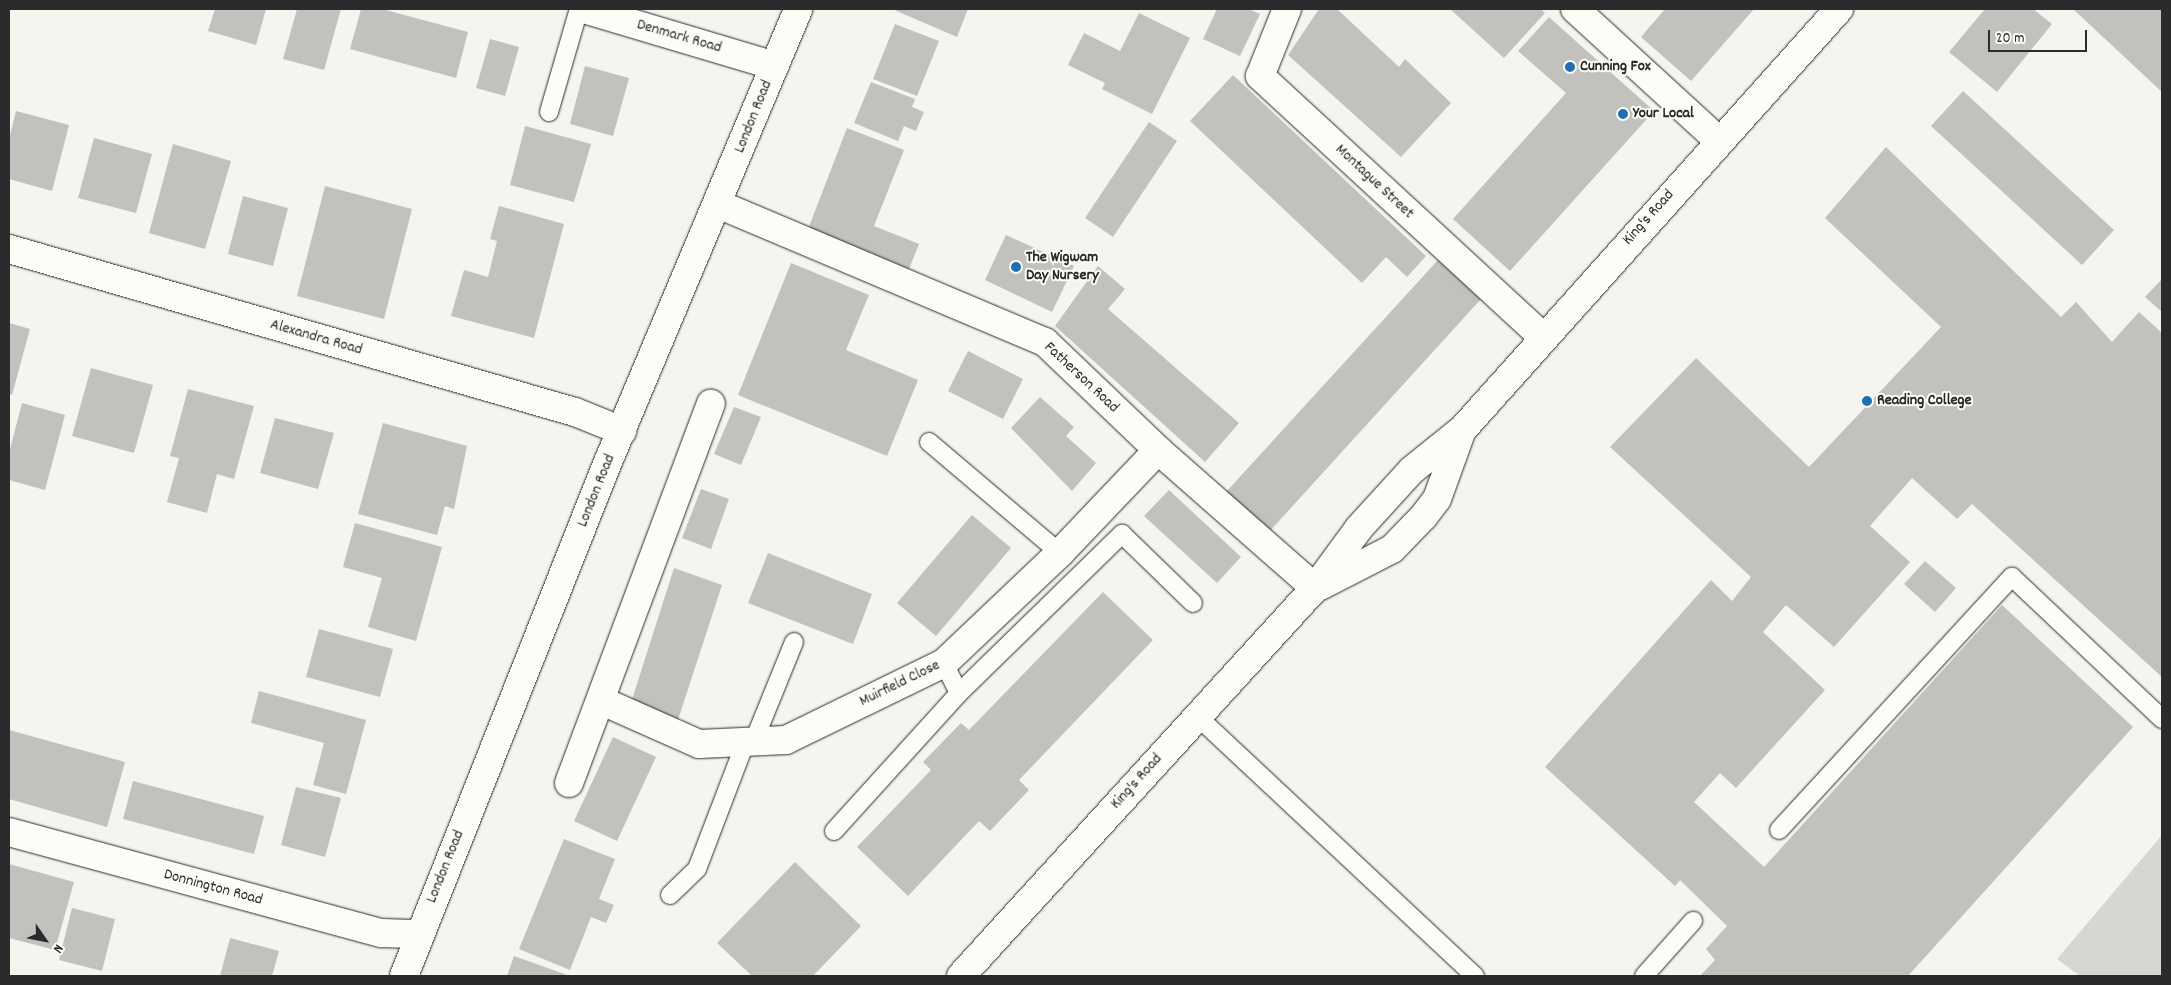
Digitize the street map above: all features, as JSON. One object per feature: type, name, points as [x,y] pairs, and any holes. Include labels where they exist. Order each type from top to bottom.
[{"type":"street","name":"Denmark Road","points":[[584,9],[775,66]]},
{"type":"street","name":"London Road","points":[[404,976],[419,934],[622,431],[798,9]]},
{"type":"street","name":"Montague Street","points":[[1287,9],[1260,76],[1542,336]]},
{"type":"street","points":[[1575,9],[1718,140]]},
{"type":"street","name":"King's Road","points":[[961,976],[1315,588],[1364,522],[1412,470],[1463,429],[1542,336],[1839,9]]},
{"type":"street","name":"Fatherson Road","points":[[718,204],[1045,342],[1158,450],[1315,588]]},
{"type":"street","name":"Alexandra Road","points":[[9,249],[575,412],[622,431]]},
{"type":"street","points":[[569,783],[602,701],[711,404]]},
{"type":"street","name":"King's Road","points":[[1315,588],[1392,549],[1424,516],[1437,498],[1463,429]]},
{"type":"street","name":"Muirfield Close","points":[[602,701],[699,744],[786,740],[944,663],[1060,553],[1158,450]]},
{"type":"street","name":"Donnington Road","points":[[9,832],[382,933],[419,934]]},
{"type":"lane","points":[[549,112],[578,9]]},
{"type":"lane","points":[[930,442],[1060,553]]},
{"type":"lane","points":[[834,831],[959,693],[1122,534],[1193,603]]},
{"type":"lane","points":[[1779,830],[2012,577],[2162,719]]},
{"type":"lane","points":[[670,895],[697,869],[749,743],[794,642]]},
{"type":"lane","points":[[944,663],[959,693]]},
{"type":"lane","points":[[1197,716],[1475,976]]},
{"type":"lane","points":[[1644,976],[1693,921]]},
{"type":"shaded area","points":[[2162,835],[2162,976],[2080,976],[2057,959]]},
{"type":"building","points":[[215,9],[266,9],[256,45],[208,31]]},
{"type":"building","points":[[297,9],[341,9],[324,70],[283,59]]},
{"type":"building","points":[[361,9],[382,9],[468,32],[456,78],[350,49]]},
{"type":"building","points":[[892,9],[968,9],[957,37]]},
{"type":"building","points":[[1217,9],[1249,9],[1260,14],[1240,56],[1203,39]]},
{"type":"building","points":[[1319,9],[1337,9],[1399,67],[1405,59],[1451,103],[1401,157],[1288,55]]},
{"type":"building","points":[[1450,9],[1541,9],[1545,13],[1504,58]]},
{"type":"building","points":[[1665,9],[1754,9],[1691,81],[1641,37]]},
{"type":"building","points":[[1985,9],[2033,9],[2052,24],[1997,92],[1949,52]]},
{"type":"building","points":[[2073,9],[2162,9],[2162,92]]},
{"type":"building","points":[[1139,13],[1190,38],[1152,114],[1102,89],[1105,83],[1068,65],[1084,33],[1120,51]]},
{"type":"building","points":[[1549,17],[1654,111],[1510,271],[1453,219],[1566,93],[1518,51]]},
{"type":"building","points":[[895,24],[939,41],[917,96],[873,79]]},
{"type":"building","points":[[490,39],[519,47],[505,96],[476,88]]},
{"type":"building","points":[[585,66],[629,78],[613,136],[570,124]]},
{"type":"building","points":[[1233,75],[1426,256],[1407,277],[1386,257],[1362,283],[1190,121]]},
{"type":"building","points":[[871,82],[915,99],[912,107],[924,112],[916,131],[904,126],[898,141],[854,123]]},
{"type":"building","points":[[1963,91],[2114,230],[2082,265],[1931,126]]},
{"type":"building","points":[[16,111],[69,125],[52,191],[9,179],[9,139]]},
{"type":"building","points":[[1149,122],[1177,141],[1113,237],[1085,218]]},
{"type":"building","points":[[525,126],[591,144],[574,202],[510,185]]},
{"type":"building","points":[[847,128],[904,150],[874,226],[919,244],[909,269],[808,229]]},
{"type":"building","points":[[94,138],[152,154],[136,213],[78,198]]},
{"type":"building","points":[[173,144],[231,161],[205,249],[149,233]]},
{"type":"building","points":[[1886,147],[2061,317],[2076,302],[2112,342],[2139,312],[2162,333],[2162,677],[1972,504],[1957,519],[1912,478],[1870,526],[1910,562],[1834,647],[1786,605],[1763,632],[1825,690],[1736,788],[1720,773],[1694,802],[1764,867],[2002,605],[2133,727],[1908,976],[1700,976],[1715,960],[1706,949],[1727,926],[1680,880],[1675,886],[1545,767],[1711,580],[1732,601],[1751,577],[1610,447],[1696,358],[1809,467],[1941,327],[1825,218]]},
{"type":"building","points":[[325,186],[412,209],[384,319],[297,296]]},
{"type":"building","points":[[243,196],[288,208],[273,266],[228,254]]},
{"type":"building","points":[[499,206],[564,224],[534,338],[451,316],[464,270],[488,277],[497,241],[490,239]]},
{"type":"building","name":"The Wigwam Day Nursery","points":[[1006,235],[1074,266],[1052,312],[985,280]]},
{"type":"building","points":[[1438,260],[1481,299],[1269,532],[1226,492]]},
{"type":"building","points":[[791,263],[869,295],[846,350],[918,380],[887,456],[738,395]]},
{"type":"building","points":[[1098,266],[1125,289],[1108,309],[1239,423],[1205,462],[1055,326]]},
{"type":"building","points":[[2162,279],[2162,312],[2145,297]]},
{"type":"building","points":[[9,323],[30,329],[12,395],[9,394]]},
{"type":"building","points":[[968,351],[1023,379],[1003,419],[948,391]]},
{"type":"building","points":[[91,368],[153,385],[134,453],[72,436]]},
{"type":"building","points":[[188,389],[254,406],[234,479],[217,474],[207,513],[167,502],[179,458],[170,456]]},
{"type":"building","points":[[1040,397],[1074,427],[1066,436],[1096,463],[1072,491],[1011,428]]},
{"type":"building","points":[[22,403],[65,415],[45,490],[9,480],[9,453]]},
{"type":"building","points":[[734,407],[761,417],[741,465],[714,454]]},
{"type":"building","points":[[275,418],[334,433],[318,489],[260,473]]},
{"type":"building","points":[[383,423],[467,446],[454,509],[445,506],[437,535],[358,514]]},
{"type":"building","points":[[701,489],[729,499],[711,549],[682,538]]},
{"type":"building","points":[[1169,490],[1241,557],[1217,583],[1144,516]]},
{"type":"building","points":[[972,515],[1011,548],[936,636],[897,603]]},
{"type":"building","points":[[355,523],[442,547],[416,641],[368,627],[382,578],[343,567]]},
{"type":"building","points":[[768,553],[872,594],[853,644],[748,603]]},
{"type":"building","points":[[1925,561],[1956,588],[1935,612],[1904,584]]},
{"type":"building","points":[[674,568],[722,585],[676,726],[629,709]]},
{"type":"building","points":[[1103,592],[1153,640],[1019,780],[1029,790],[990,831],[979,821],[908,896],[857,847],[931,770],[923,762],[961,723],[969,730]]},
{"type":"building","points":[[319,629],[393,649],[380,697],[306,677]]},
{"type":"building","points":[[259,691],[366,720],[346,794],[313,785],[324,743],[251,723]]},
{"type":"building","points":[[9,730],[125,762],[107,827],[9,799]]},
{"type":"building","points":[[613,737],[656,757],[617,841],[574,821]]},
{"type":"building","points":[[133,781],[264,816],[254,854],[123,819]]},
{"type":"building","points":[[296,787],[341,798],[325,857],[281,845]]},
{"type":"building","points":[[564,839],[615,859],[599,899],[614,905],[606,923],[591,917],[570,970],[519,949]]},
{"type":"building","points":[[795,862],[861,926],[813,976],[752,976],[717,943]]},
{"type":"building","points":[[9,864],[74,882],[55,950],[9,938]]},
{"type":"building","points":[[72,908],[115,919],[102,971],[59,960]]},
{"type":"building","points":[[230,938],[279,951],[272,976],[220,976]]},
{"type":"building","points":[[514,956],[570,976],[507,976]]},
{"type":"place","name":"Cunning Fox","points":[[1570,67]]},
{"type":"place","name":"Your Local","points":[[1623,114]]},
{"type":"place","name":"The Wigwam Day Nursery","points":[[1016,267]]},
{"type":"place","name":"Reading College","points":[[1867,401]]}]
